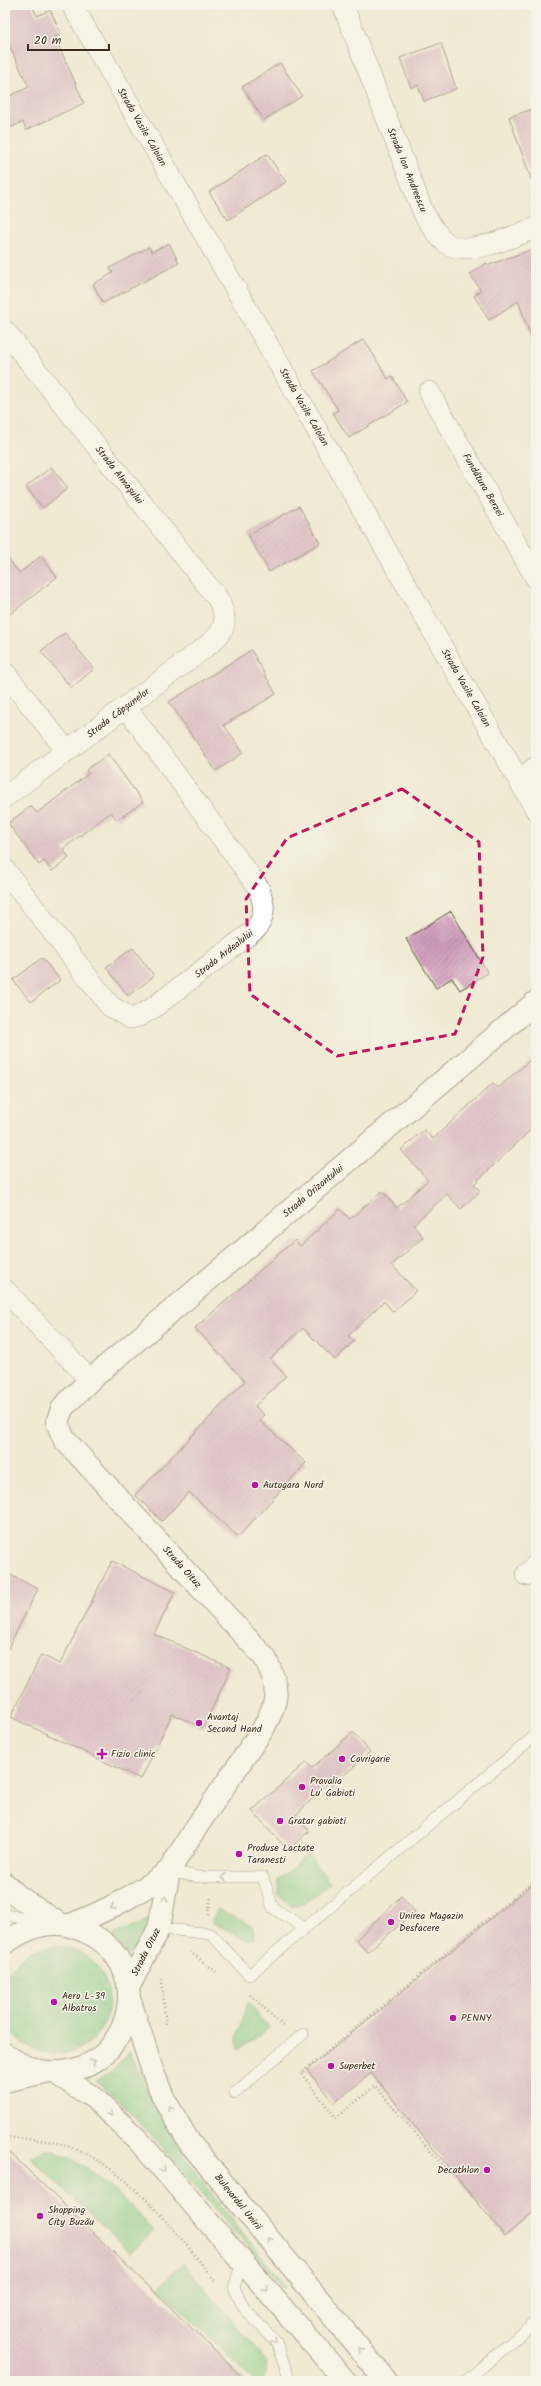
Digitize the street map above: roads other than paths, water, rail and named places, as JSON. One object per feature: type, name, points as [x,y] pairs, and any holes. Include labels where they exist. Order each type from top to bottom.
[{"type":"street","name":"Strada Vasile Caloian","points":[[72,5],[536,810]]},
{"type":"street","name":"Strada Ion Andreescu","points":[[343,5],[423,212],[431,227],[445,242],[460,248],[476,248],[536,228]]},
{"type":"street","name":"Strada Almașului","points":[[5,331],[218,599],[224,611],[225,623]]},
{"type":"street","name":"Fundătura Berzei","points":[[429,392],[536,578]]},
{"type":"street","name":"Strada Căpșunelor","points":[[5,797],[220,636],[225,623]]},
{"type":"street","points":[[5,673],[67,751]]},
{"type":"street","name":"Strada Ardealului","points":[[5,870],[110,1006],[130,1018],[139,1016],[153,1008],[256,929],[265,910],[264,899],[258,887],[126,706]]},
{"type":"street","points":[[519,780],[536,767]]},
{"type":"street","name":"Strada Orizontului","points":[[90,1380],[536,1002]]},
{"type":"street","points":[[5,1290],[90,1380]]},
{"type":"street","name":"Strada Oituz","points":[[5,2081],[85,2068],[108,2052],[124,2028],[130,1993],[159,1928],[170,1871],[189,1838],[263,1729],[273,1710],[277,1693],[274,1677],[265,1658],[64,1439],[57,1422],[63,1407],[90,1380]]},
{"type":"street","name":"Strada Oituz","points":[[64,1924],[102,1913],[133,1897],[170,1871]]},
{"type":"street","points":[[5,1884],[19,1897],[64,1924]]},
{"type":"street","points":[[5,1943],[21,1932],[39,1925],[64,1924]]},
{"type":"street","name":"Bulevardul Unirii","points":[[64,1924],[97,1936],[118,1958],[153,2072],[163,2097],[190,2142],[386,2381]]},
{"type":"street","points":[[5,2054],[18,2064],[49,2073],[94,2098],[138,2140],[346,2381]]},
{"type":"lane","points":[[159,1928],[198,1934],[211,1934],[249,1974],[536,1735]]},
{"type":"lane","points":[[170,1871],[198,1877],[263,1877],[273,1908],[305,1928]]},
{"type":"lane","points":[[5,1916],[64,1924]]},
{"type":"lane","points":[[235,2093],[300,2037]]},
{"type":"lane","points":[[242,2261],[234,2288],[244,2308],[276,2342],[290,2381]]},
{"type":"lane","points":[[466,2381],[536,2321]]},
{"type":"place","name":"Autogara Nord","points":[[255,1485]]},
{"type":"place","name":"Avantaj Second Hand","points":[[199,1723]]},
{"type":"place","name":"Fizio clinic","points":[[102,1754]]},
{"type":"place","name":"Covrigarie","points":[[342,1759]]},
{"type":"place","name":"Pravalia Lu' Gabioti","points":[[302,1787]]},
{"type":"place","name":"Gratar gabioti","points":[[280,1821]]},
{"type":"place","name":"Produse Lactate Taranesti","points":[[239,1854]]},
{"type":"place","name":"Unirea Magazin Desfacere","points":[[391,1922]]},
{"type":"place","name":"Aero L-39 Albatros","points":[[54,2002]]},
{"type":"place","name":"PENNY","points":[[453,2018]]},
{"type":"place","name":"Superbet","points":[[331,2066]]},
{"type":"place","name":"Decathlon","points":[[487,2170]]},
{"type":"place","name":"Shopping City Buzău","points":[[40,2216]]}]
